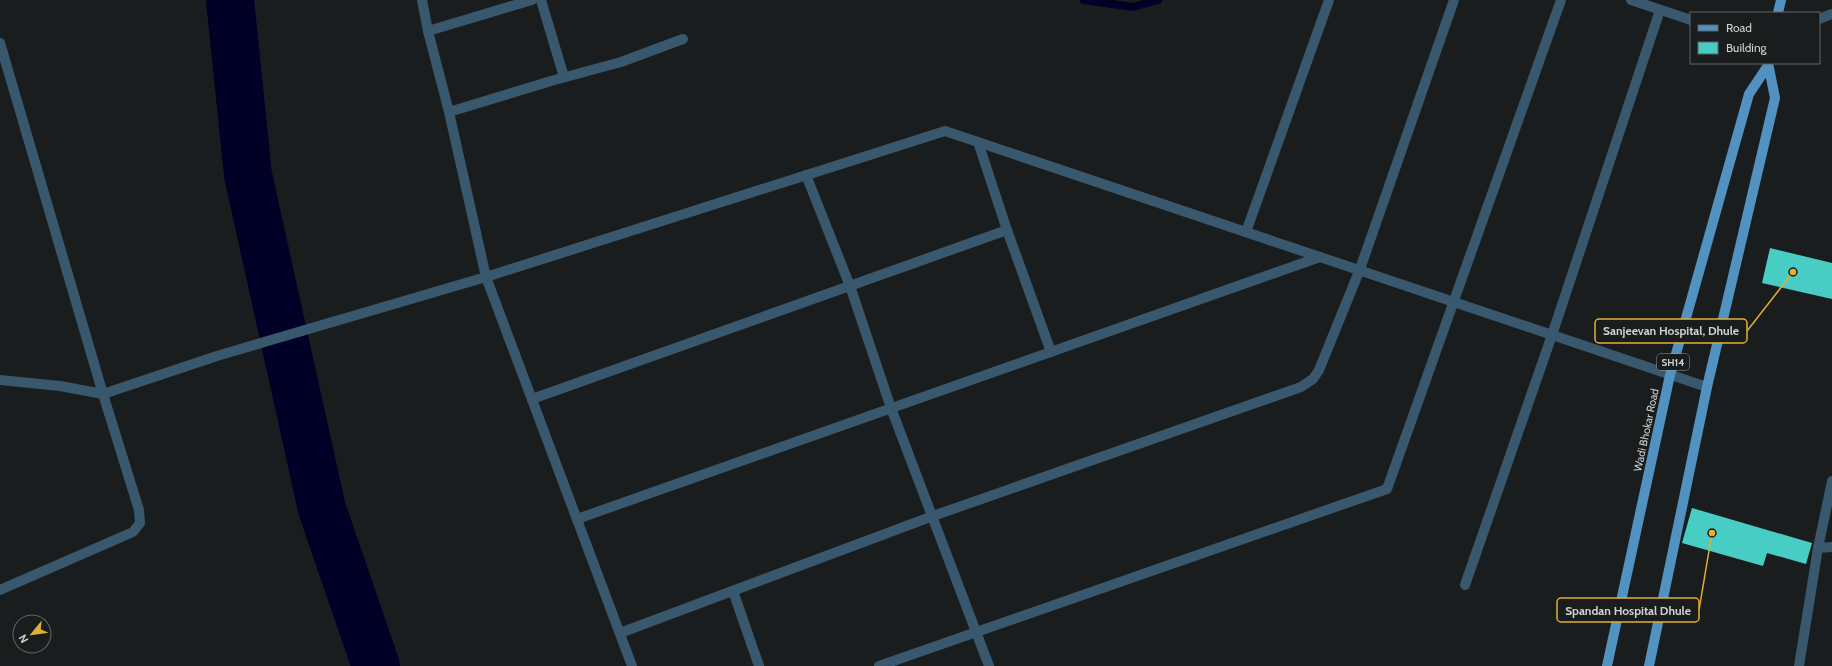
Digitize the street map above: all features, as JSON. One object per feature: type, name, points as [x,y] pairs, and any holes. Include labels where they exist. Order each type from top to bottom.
[{"type":"main road","name":"Wadi Bhokar Road","points":[[1607,666],[1670,375],[1749,94],[1768,65]]},
{"type":"main road","name":"Wadi Bhokar Road","points":[[1649,666],[1707,387],[1775,98],[1768,65]]},
{"type":"street","points":[[422,0],[486,277],[632,666]]},
{"type":"street","points":[[428,31],[532,0]]},
{"type":"street","points":[[541,0],[564,77]]},
{"type":"street","points":[[1246,232],[1329,0]]},
{"type":"street","points":[[620,633],[933,516],[1301,386],[1313,379],[1319,370],[1360,269],[1454,0]]},
{"type":"street","points":[[879,666],[1387,489],[1561,0]]},
{"type":"street","points":[[1631,0],[1690,20]]},
{"type":"street","points":[[1466,585],[1552,335],[1660,10]]},
{"type":"street","points":[[1820,19],[1832,14]]},
{"type":"street","points":[[449,112],[564,77],[621,62],[683,39]]},
{"type":"street","points":[[0,43],[139,510],[140,523],[133,532],[0,590]]},
{"type":"street","points":[[0,380],[60,386],[104,394],[220,355],[486,277],[945,131],[1320,257],[1360,269],[1453,302],[1707,387]]},
{"type":"street","points":[[978,142],[1006,230],[1051,352]]},
{"type":"street","points":[[806,175],[850,286],[891,408],[989,666]]},
{"type":"street","points":[[532,399],[1006,230]]},
{"type":"street","points":[[577,519],[1320,257]]},
{"type":"street","points":[[1799,666],[1818,548],[1832,481]]},
{"type":"street","points":[[1818,548],[1832,546]]},
{"type":"street","points":[[734,591],[759,666]]},
{"type":"building","points":[[1770,248],[1832,263],[1832,299],[1762,283]]},
{"type":"building","points":[[1692,508],[1812,543],[1806,564],[1767,553],[1763,566],[1682,543]]},
{"type":"waterway","points":[[230,0],[248,175],[322,509],[376,666]]},
{"type":"waterway","points":[[1084,0],[1133,7],[1158,0]]},
{"type":"place","name":"Sanjeevan Hospital, Dhule","points":[[1793,272]]},
{"type":"place","name":"Spandan Hospital Dhule","points":[[1712,533]]}]
